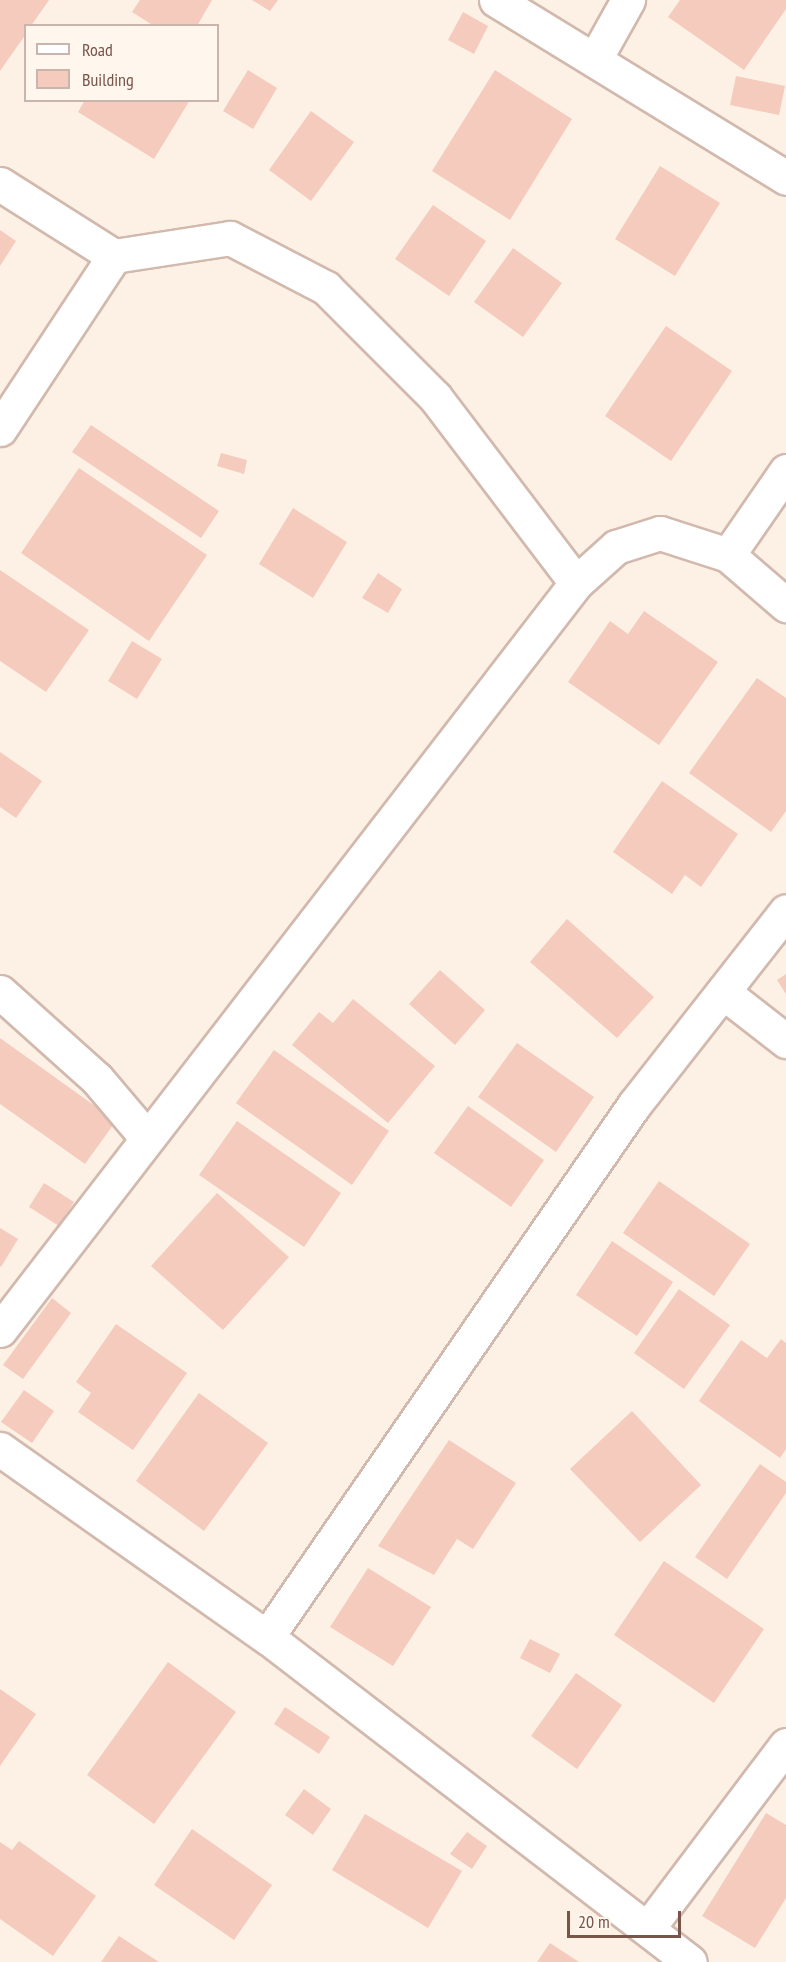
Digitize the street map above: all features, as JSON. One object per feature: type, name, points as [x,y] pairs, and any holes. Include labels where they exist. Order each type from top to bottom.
[{"type":"street","points":[[496,0],[786,178]]},
{"type":"street","points":[[595,59],[628,0]]},
{"type":"street","points":[[0,184],[114,256],[230,238],[326,288],[435,397],[576,583]]},
{"type":"street","points":[[0,429],[114,256]]},
{"type":"street","points":[[728,555],[786,471]]},
{"type":"street","points":[[0,1330],[576,583],[616,547],[660,533],[728,555],[786,605]]},
{"type":"street","points":[[267,1637],[634,1105],[786,911]]},
{"type":"street","points":[[0,992],[97,1079],[147,1138]]},
{"type":"street","points":[[723,992],[786,1041]]},
{"type":"street","points":[[0,1449],[267,1637],[690,1962]]},
{"type":"street","points":[[648,1928],[786,1745]]},
{"type":"building","points":[[0,0],[49,0],[32,24],[24,24],[24,37],[0,71]]},
{"type":"building","points":[[140,0],[212,0],[198,24],[151,24],[132,12]]},
{"type":"building","points":[[252,0],[278,0],[270,11]]},
{"type":"building","points":[[680,0],[786,0],[786,9],[744,70],[668,17]]},
{"type":"building","points":[[463,12],[488,26],[474,54],[448,40]]},
{"type":"building","points":[[248,70],[277,88],[253,129],[223,111]]},
{"type":"building","points":[[495,70],[572,119],[510,220],[432,171]]},
{"type":"building","points":[[736,76],[785,86],[779,115],[730,105]]},
{"type":"building","points":[[84,102],[189,102],[154,159],[78,112]]},
{"type":"building","points":[[311,111],[354,142],[311,201],[269,170]]},
{"type":"building","points":[[660,166],[720,203],[675,276],[615,239]]},
{"type":"building","points":[[433,205],[486,241],[449,296],[395,259]]},
{"type":"building","points":[[0,230],[16,241],[0,266]]},
{"type":"building","points":[[513,248],[562,283],[523,337],[474,302]]},
{"type":"building","points":[[666,326],[732,371],[671,461],[605,416]]},
{"type":"building","points":[[91,425],[219,511],[201,538],[72,452]]},
{"type":"building","points":[[221,453],[247,460],[244,474],[217,466]]},
{"type":"building","points":[[79,468],[207,555],[149,641],[21,553]]},
{"type":"building","points":[[293,508],[347,542],[313,598],[259,564]]},
{"type":"building","points":[[0,570],[89,630],[46,692],[0,661]]},
{"type":"building","points":[[378,573],[402,589],[388,613],[362,598]]},
{"type":"building","points":[[644,611],[718,662],[659,745],[568,682],[610,621],[628,634]]},
{"type":"building","points":[[132,641],[162,659],[137,699],[108,681]]},
{"type":"building","points":[[757,678],[786,698],[786,811],[771,832],[689,773]]},
{"type":"building","points":[[0,752],[42,781],[16,818],[0,807]]},
{"type":"building","points":[[662,781],[738,834],[701,887],[685,875],[672,894],[613,852]]},
{"type":"building","points":[[567,919],[654,997],[617,1038],[530,962]]},
{"type":"building","points":[[440,970],[485,1010],[455,1045],[409,1004]]},
{"type":"building","points":[[786,974],[786,994],[777,980]]},
{"type":"building","points":[[353,999],[435,1066],[388,1123],[292,1045],[319,1012],[333,1023]]},
{"type":"building","points":[[0,1038],[116,1121],[85,1164],[0,1104]]},
{"type":"building","points":[[517,1043],[594,1097],[556,1152],[478,1097]]},
{"type":"building","points":[[274,1050],[389,1131],[352,1185],[236,1103]]},
{"type":"building","points":[[468,1106],[544,1160],[511,1207],[434,1153]]},
{"type":"building","points":[[237,1121],[341,1193],[304,1247],[199,1175]]},
{"type":"building","points":[[659,1181],[750,1244],[714,1296],[623,1233]]},
{"type":"building","points":[[44,1183],[74,1202],[59,1226],[29,1207]]},
{"type":"building","points":[[217,1193],[289,1257],[223,1330],[151,1266]]},
{"type":"building","points":[[0,1228],[18,1239],[1,1267],[0,1266]]},
{"type":"building","points":[[612,1241],[673,1282],[637,1336],[576,1295]]},
{"type":"building","points":[[679,1289],[730,1325],[684,1389],[634,1353]]},
{"type":"building","points":[[52,1298],[71,1313],[23,1379],[3,1365]]},
{"type":"building","points":[[116,1324],[187,1373],[133,1450],[78,1412],[91,1393],[76,1382]]},
{"type":"building","points":[[781,1339],[786,1343],[786,1449],[780,1458],[699,1401],[741,1340],[767,1358]]},
{"type":"building","points":[[24,1390],[54,1411],[32,1443],[1,1422]]},
{"type":"building","points":[[199,1393],[268,1443],[204,1531],[136,1481]]},
{"type":"building","points":[[632,1411],[701,1485],[640,1542],[570,1469]]},
{"type":"building","points":[[449,1440],[516,1483],[473,1549],[457,1539],[434,1575],[378,1546]]},
{"type":"building","points":[[760,1464],[786,1482],[786,1493],[727,1579],[695,1557]]},
{"type":"building","points":[[664,1561],[764,1629],[714,1703],[614,1635]]},
{"type":"building","points":[[368,1568],[431,1607],[393,1666],[330,1627]]},
{"type":"building","points":[[530,1639],[560,1654],[550,1673],[520,1658]]},
{"type":"building","points":[[168,1662],[236,1712],[154,1824],[87,1775]]},
{"type":"building","points":[[576,1673],[622,1705],[577,1769],[531,1736]]},
{"type":"building","points":[[0,1689],[36,1714],[0,1766]]},
{"type":"building","points":[[285,1707],[330,1737],[319,1754],[274,1724]]},
{"type":"building","points":[[304,1789],[331,1809],[313,1835],[285,1815]]},
{"type":"building","points":[[766,1813],[786,1825],[786,1898],[755,1948],[702,1916]]},
{"type":"building","points":[[365,1814],[462,1871],[428,1928],[332,1870]]},
{"type":"building","points":[[192,1829],[272,1885],[234,1940],[154,1885]]},
{"type":"building","points":[[467,1832],[487,1846],[472,1869],[450,1854]]},
{"type":"building","points":[[19,1841],[96,1896],[53,1956],[0,1919],[0,1842],[12,1850]]},
{"type":"building","points":[[119,1936],[159,1962],[101,1962]]},
{"type":"building","points":[[550,1943],[579,1962],[537,1962]]}]
